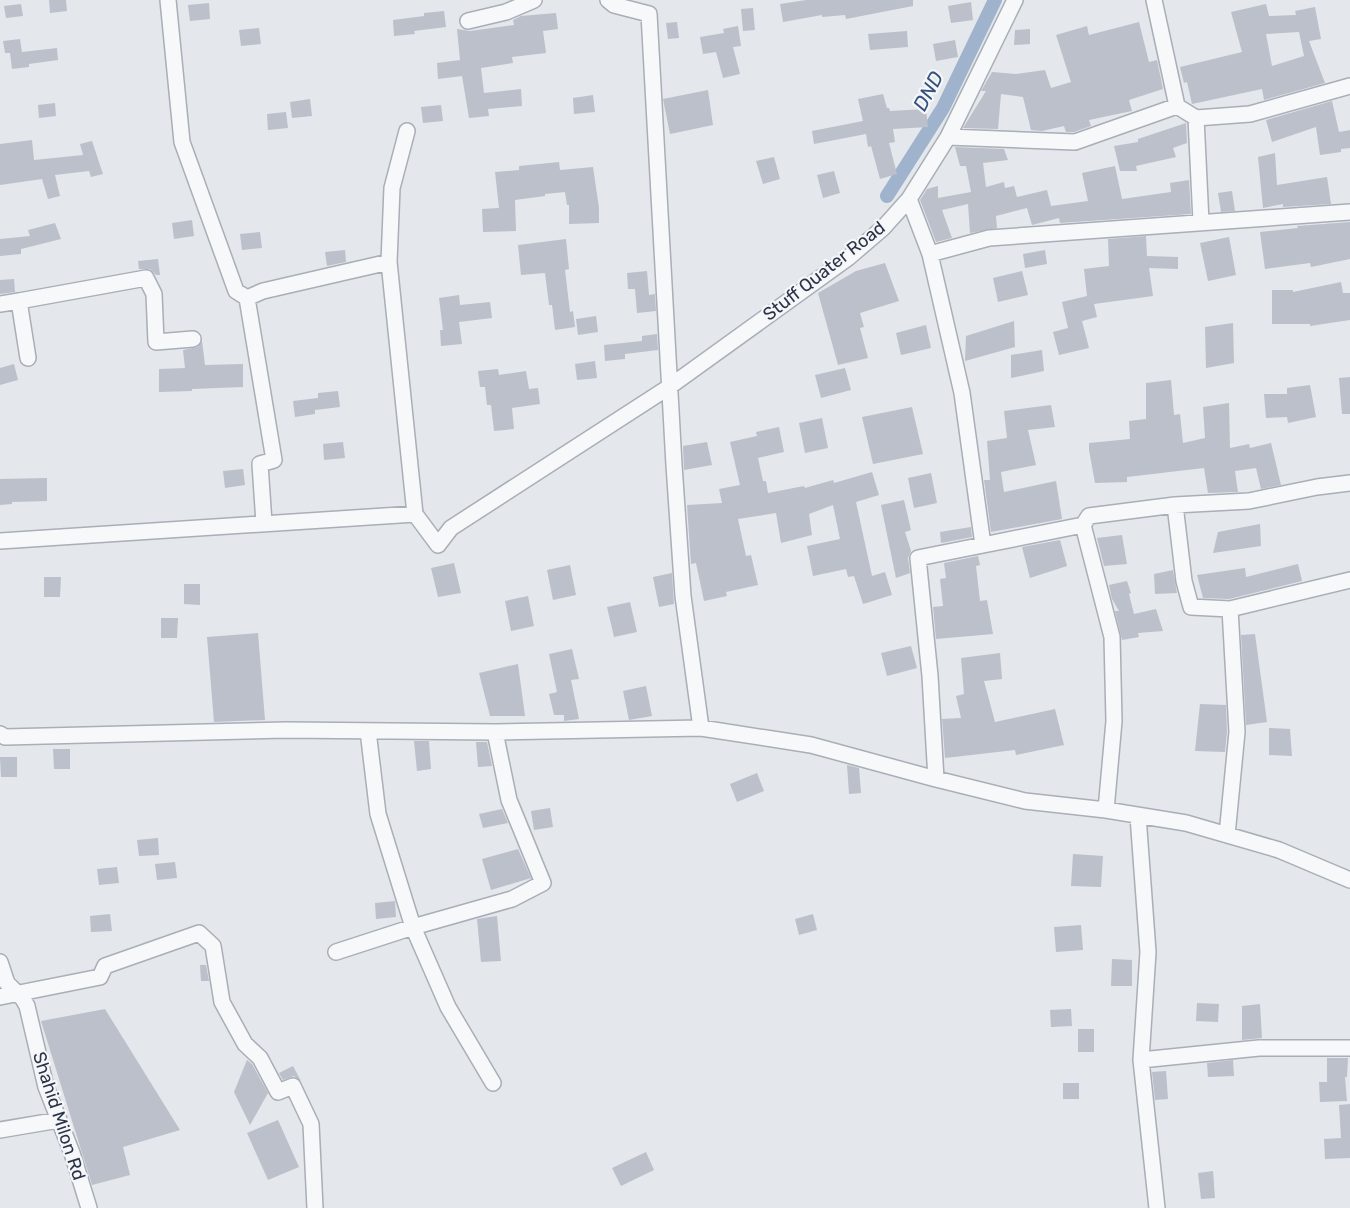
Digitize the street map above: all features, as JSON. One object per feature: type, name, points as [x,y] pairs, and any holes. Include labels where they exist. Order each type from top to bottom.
[{"type":"street","points":[[168,0],[182,142],[236,291],[247,298],[274,460],[260,464],[264,523]]},
{"type":"street","points":[[468,21],[506,12],[534,0]]},
{"type":"street","points":[[608,0],[614,5],[649,14],[683,596],[701,728]]},
{"type":"street","name":"Stuff Quater Road","points":[[415,514],[438,545],[451,528],[669,387],[848,258],[883,228],[909,199],[948,137],[1015,0]]},
{"type":"street","points":[[1154,0],[1177,106],[1196,118],[1250,114],[1350,86]]},
{"type":"street","points":[[948,137],[1075,142],[1177,106]]},
{"type":"street","points":[[1196,118],[1201,222]]},
{"type":"street","points":[[0,541],[415,514],[389,262],[392,188],[407,131]]},
{"type":"street","points":[[909,199],[930,254],[962,393],[983,545]]},
{"type":"street","points":[[930,254],[989,238],[1350,212]]},
{"type":"street","points":[[247,298],[263,291],[389,262]]},
{"type":"street","points":[[0,304],[146,278],[154,294],[156,342],[193,339]]},
{"type":"street","points":[[19,301],[28,358]]},
{"type":"street","points":[[936,780],[930,676],[918,558],[1083,525],[1089,516],[1175,505],[1249,501],[1350,483]]},
{"type":"street","points":[[1175,505],[1184,581],[1191,608],[1230,609],[1350,580]]},
{"type":"street","points":[[1083,525],[1112,637],[1114,720],[1106,810]]},
{"type":"street","points":[[1227,835],[1237,732],[1230,609]]},
{"type":"street","points":[[0,734],[5,737],[286,730],[495,732],[701,728],[811,746],[1024,801],[1106,810],[1186,824],[1279,849],[1350,880]]},
{"type":"street","points":[[368,731],[378,813],[413,927],[448,1006],[493,1083]]},
{"type":"street","points":[[336,952],[512,899],[543,883],[509,800],[495,732]]},
{"type":"street","points":[[1138,816],[1148,952],[1141,1060],[1157,1208]]},
{"type":"street","points":[[0,997],[100,976],[105,966],[199,933],[213,946],[222,1002],[245,1044],[260,1058],[278,1092],[293,1086],[311,1124],[315,1208]]},
{"type":"street","name":"Shahid Milon Rd","points":[[0,962],[7,983],[18,992],[27,1006],[46,1087],[72,1153],[89,1208]]},
{"type":"street","points":[[1141,1060],[1259,1048],[1350,1048]]},
{"type":"street","points":[[0,1130],[59,1120]]},
{"type":"building","points":[[49,0],[66,0],[67,11],[50,13]]},
{"type":"building","points":[[806,0],[913,0],[913,6],[846,19],[845,15],[822,17],[822,15],[783,22],[780,4]]},
{"type":"building","points":[[971,2],[973,20],[951,23],[948,6]]},
{"type":"building","points":[[209,3],[210,19],[190,21],[188,5]]},
{"type":"building","points":[[21,4],[23,16],[6,18],[4,6]]},
{"type":"building","points":[[1266,4],[1269,16],[1296,15],[1295,11],[1315,7],[1321,39],[1309,41],[1325,83],[1264,100],[1262,89],[1192,104],[1187,82],[1184,83],[1180,67],[1242,52],[1231,12]],"holes":[[[1299,32],[1304,56],[1272,66],[1266,34]]]},
{"type":"building","points":[[753,8],[755,30],[743,31],[741,9]]},
{"type":"building","points":[[444,11],[446,27],[394,36],[393,20]]},
{"type":"building","points":[[556,13],[558,29],[543,31],[546,53],[512,57],[513,63],[481,68],[484,93],[521,89],[522,106],[488,109],[489,116],[469,118],[462,76],[438,79],[437,63],[460,60],[457,29],[470,31],[514,25],[513,20],[521,16]]},
{"type":"building","points":[[677,22],[679,38],[668,39],[666,23]]},
{"type":"building","points":[[1139,22],[1149,62],[1157,60],[1163,89],[1129,100],[1132,111],[1089,120],[1091,126],[1074,132],[1066,132],[1064,126],[1042,131],[1031,130],[1023,97],[1001,94],[998,129],[963,128],[986,91],[981,91],[992,72],[1016,74],[1045,70],[1051,88],[1071,82],[1056,35],[1087,26],[1089,35]]},
{"type":"building","points":[[738,26],[741,46],[733,47],[740,74],[723,78],[716,52],[703,54],[700,37],[724,33],[723,29]]},
{"type":"building","points":[[259,28],[261,44],[241,46],[239,30]]},
{"type":"building","points":[[1030,29],[1030,44],[1014,45],[1015,30]]},
{"type":"building","points":[[907,31],[908,47],[870,50],[868,34]]},
{"type":"building","points":[[20,39],[22,52],[57,48],[58,60],[12,69],[10,53],[5,53],[3,41]]},
{"type":"building","points":[[955,40],[958,57],[936,61],[933,44]]},
{"type":"building","points":[[708,90],[713,125],[670,134],[663,99]]},
{"type":"building","points":[[883,94],[890,111],[926,109],[928,127],[893,129],[895,142],[889,143],[897,174],[880,179],[871,146],[868,147],[866,134],[814,144],[812,131],[863,121],[858,99]]},
{"type":"building","points":[[593,95],[595,112],[574,114],[573,98]]},
{"type":"building","points":[[310,99],[312,116],[292,118],[290,102]]},
{"type":"building","points":[[1332,101],[1339,132],[1350,130],[1350,148],[1341,149],[1341,152],[1320,155],[1316,127],[1272,142],[1266,120]]},
{"type":"building","points":[[55,103],[56,116],[39,118],[38,105]]},
{"type":"building","points":[[441,105],[443,121],[423,123],[421,107]]},
{"type":"building","points":[[286,112],[288,128],[268,130],[267,114]]},
{"type":"building","points":[[1186,123],[1187,143],[1173,148],[1176,157],[1136,166],[1137,171],[1120,171],[1114,146],[1138,142],[1138,139]]},
{"type":"building","points":[[32,140],[34,160],[83,155],[80,144],[92,141],[103,174],[91,177],[89,171],[55,175],[60,196],[48,199],[42,179],[0,185],[0,144]]},
{"type":"building","points":[[955,147],[1004,149],[1008,160],[983,163],[986,187],[1004,182],[1005,188],[1014,186],[1017,197],[1047,190],[1051,206],[1088,201],[1082,173],[1115,166],[1122,199],[1171,192],[1170,183],[1189,180],[1191,214],[1060,223],[1059,218],[1032,225],[1027,208],[996,216],[997,228],[970,233],[968,204],[942,210],[952,238],[936,242],[920,200],[927,189],[938,186],[938,198],[971,192],[966,166],[960,166]]},
{"type":"building","points":[[1275,153],[1277,185],[1327,177],[1331,204],[1283,207],[1283,204],[1263,208],[1258,157]]},
{"type":"building","points":[[774,157],[780,179],[763,184],[756,161]]},
{"type":"building","points":[[559,162],[560,170],[593,167],[599,223],[569,224],[569,205],[567,205],[565,192],[515,200],[516,231],[483,232],[482,209],[499,208],[495,172],[519,170],[519,166]]},
{"type":"building","points":[[834,171],[840,193],[823,198],[817,175]]},
{"type":"building","points":[[1232,191],[1235,211],[1221,212],[1218,193]]},
{"type":"building","points":[[192,220],[194,236],[174,239],[172,223]]},
{"type":"building","points":[[1350,222],[1350,259],[1311,267],[1310,263],[1265,269],[1260,232],[1298,228],[1297,226]]},
{"type":"building","points":[[55,223],[61,239],[21,249],[21,254],[0,256],[0,239],[30,236],[28,230]]},
{"type":"building","points":[[260,232],[262,248],[242,250],[240,234]]},
{"type":"building","points":[[1146,236],[1147,256],[1178,257],[1178,269],[1149,268],[1153,296],[1094,304],[1097,317],[1082,321],[1089,348],[1059,355],[1053,332],[1068,328],[1062,302],[1087,296],[1084,269],[1109,266],[1108,239]]},
{"type":"building","points":[[1229,237],[1236,275],[1208,281],[1200,243]]},
{"type":"building","points":[[566,239],[569,269],[565,270],[570,312],[573,311],[575,327],[555,330],[545,273],[521,275],[518,245]]},
{"type":"building","points":[[345,250],[346,262],[327,266],[325,252]]},
{"type":"building","points":[[1045,250],[1047,264],[1025,268],[1023,254]]},
{"type":"building","points":[[158,259],[160,275],[156,275],[150,269],[139,269],[138,261]]},
{"type":"building","points":[[885,263],[899,301],[860,313],[864,327],[860,328],[868,358],[838,365],[818,293],[856,271]]},
{"type":"building","points":[[647,271],[649,295],[655,294],[656,311],[637,313],[635,289],[628,289],[627,273]]},
{"type":"building","points":[[1022,271],[1028,295],[998,302],[993,278]]},
{"type":"building","points":[[14,279],[15,292],[0,294],[0,280]]},
{"type":"building","points":[[1341,282],[1343,293],[1350,293],[1350,320],[1310,326],[1310,324],[1272,324],[1272,290],[1293,290],[1293,292]]},
{"type":"building","points":[[459,295],[460,305],[490,302],[492,318],[459,322],[462,344],[441,346],[440,330],[443,330],[439,298]]},
{"type":"building","points":[[596,316],[598,332],[578,335],[576,319]]},
{"type":"building","points":[[1014,321],[1015,347],[965,361],[966,336]]},
{"type":"building","points":[[1233,323],[1234,363],[1206,368],[1205,327]]},
{"type":"building","points":[[926,325],[931,348],[901,355],[896,333]]},
{"type":"building","points":[[657,334],[658,350],[625,354],[625,359],[605,361],[604,345],[642,341],[642,336]]},
{"type":"building","points":[[202,341],[205,365],[243,364],[243,387],[159,392],[159,369],[185,368],[183,350],[198,347]]},
{"type":"building","points":[[1042,350],[1044,371],[1011,378],[1011,355]]},
{"type":"building","points":[[595,361],[597,378],[577,380],[575,364]]},
{"type":"building","points":[[14,364],[18,380],[0,385],[0,368]]},
{"type":"building","points":[[845,368],[851,390],[821,398],[815,375]]},
{"type":"building","points":[[498,369],[499,375],[526,371],[529,389],[538,388],[540,404],[512,408],[514,429],[494,431],[491,405],[487,405],[485,387],[480,387],[478,371]]},
{"type":"building","points":[[1350,377],[1350,414],[1342,414],[1339,378]]},
{"type":"building","points":[[1171,380],[1174,415],[1180,414],[1183,443],[1205,438],[1203,407],[1229,403],[1230,448],[1249,444],[1250,448],[1271,443],[1281,485],[1261,489],[1256,468],[1235,471],[1238,492],[1208,493],[1204,468],[1127,477],[1127,482],[1095,483],[1089,443],[1130,439],[1129,421],[1146,419],[1146,383]]},
{"type":"building","points":[[1310,385],[1316,417],[1288,423],[1287,417],[1266,418],[1264,394],[1287,394],[1287,388]]},
{"type":"building","points":[[338,391],[340,407],[315,410],[315,414],[295,417],[293,401],[318,398],[318,393]]},
{"type":"building","points":[[1051,405],[1055,427],[1028,430],[1036,465],[1001,472],[1004,492],[1056,481],[1062,519],[991,532],[984,480],[990,480],[987,441],[1007,438],[1004,411]]},
{"type":"building","points":[[912,407],[923,454],[873,464],[862,417]]},
{"type":"building","points":[[822,418],[828,448],[805,453],[799,423]]},
{"type":"building","points":[[779,427],[784,452],[758,458],[768,493],[804,486],[805,488],[833,480],[834,483],[872,472],[879,495],[856,502],[872,576],[885,572],[892,595],[863,604],[854,576],[848,577],[846,569],[813,576],[807,546],[840,539],[833,505],[809,514],[812,535],[781,543],[776,513],[738,519],[746,556],[751,555],[758,585],[726,592],[727,596],[704,601],[696,563],[691,564],[687,505],[722,503],[719,489],[740,485],[730,442],[757,436],[756,432]]},
{"type":"building","points":[[343,442],[345,458],[324,460],[323,444]]},
{"type":"building","points":[[707,442],[712,465],[684,470],[683,446]]},
{"type":"building","points":[[243,469],[245,485],[225,488],[223,471]]},
{"type":"building","points":[[931,473],[937,503],[914,508],[908,478]]},
{"type":"building","points":[[47,478],[47,501],[12,502],[12,504],[0,505],[0,479]]},
{"type":"building","points":[[904,500],[911,530],[905,532],[911,551],[908,558],[910,573],[896,578],[881,505]]},
{"type":"building","points":[[1260,524],[1261,546],[1213,553],[1218,532]]},
{"type":"building","points":[[971,527],[972,537],[941,543],[940,532]]},
{"type":"building","points":[[1122,535],[1127,564],[1104,566],[1097,538]]},
{"type":"building","points":[[1060,540],[1067,566],[1030,578],[1022,547]]},
{"type":"building","points":[[978,556],[980,565],[976,566],[980,601],[987,600],[993,634],[936,639],[933,607],[943,606],[940,579],[946,578],[944,563]]},
{"type":"building","points":[[454,563],[461,593],[438,597],[431,568]]},
{"type":"building","points":[[1298,564],[1302,581],[1229,599],[1203,598],[1197,575],[1245,568],[1246,577]]},
{"type":"building","points":[[570,565],[576,595],[553,600],[547,570]]},
{"type":"building","points":[[1173,570],[1177,593],[1155,594],[1154,574]]},
{"type":"building","points":[[672,573],[674,604],[659,607],[653,577]]},
{"type":"building","points":[[44,577],[61,577],[60,597],[44,597]]},
{"type":"building","points":[[1127,581],[1134,614],[1156,609],[1163,631],[1138,633],[1139,637],[1122,640],[1115,611],[1119,611],[1112,599],[1109,585]]},
{"type":"building","points":[[184,584],[200,584],[200,605],[184,604]]},
{"type":"building","points":[[528,596],[534,626],[511,631],[505,601]]},
{"type":"building","points":[[630,602],[637,632],[614,637],[607,607]]},
{"type":"building","points":[[161,618],[178,618],[177,638],[161,638]]},
{"type":"building","points":[[258,633],[265,720],[214,722],[207,637]]},
{"type":"building","points":[[1255,634],[1267,722],[1246,725],[1241,635]]},
{"type":"building","points":[[911,646],[917,668],[887,676],[881,653]]},
{"type":"building","points":[[572,649],[579,679],[571,680],[579,719],[564,721],[564,715],[554,715],[549,694],[557,692],[549,654]]},
{"type":"building","points":[[1000,653],[1002,679],[984,681],[995,722],[1055,709],[1064,745],[1016,755],[1015,750],[945,758],[942,719],[961,718],[956,696],[964,694],[961,658]]},
{"type":"building","points":[[518,664],[525,716],[490,716],[479,673]]},
{"type":"building","points":[[646,686],[652,716],[629,720],[623,691]]},
{"type":"building","points":[[1200,704],[1226,705],[1225,752],[1195,751]]},
{"type":"building","points":[[1269,728],[1290,729],[1292,756],[1269,755]]},
{"type":"building","points":[[414,741],[429,741],[431,769],[417,771]]},
{"type":"building","points":[[476,742],[487,742],[492,766],[478,767]]},
{"type":"building","points":[[53,749],[70,749],[70,769],[54,769]]},
{"type":"building","points":[[0,757],[17,757],[17,777],[1,777]]},
{"type":"building","points":[[847,765],[859,768],[861,793],[849,794]]},
{"type":"building","points":[[757,773],[764,791],[737,802],[730,784]]},
{"type":"building","points":[[550,808],[553,827],[534,830],[531,811]]},
{"type":"building","points":[[502,809],[508,823],[483,828],[479,814]]},
{"type":"building","points":[[158,838],[159,855],[139,856],[137,840]]},
{"type":"building","points":[[518,849],[531,878],[491,890],[482,859]]},
{"type":"building","points":[[1073,854],[1103,856],[1101,887],[1071,886]]},
{"type":"building","points":[[175,862],[177,878],[157,880],[155,864]]},
{"type":"building","points":[[117,867],[119,883],[99,885],[97,869]]},
{"type":"building","points":[[395,901],[396,917],[376,919],[375,903]]},
{"type":"building","points":[[110,914],[112,931],[91,932],[90,916]]},
{"type":"building","points":[[813,914],[817,930],[799,935],[795,919]]},
{"type":"building","points":[[497,916],[501,961],[481,962],[477,919]]},
{"type":"building","points":[[1081,925],[1083,950],[1056,952],[1054,927]]},
{"type":"building","points":[[1112,959],[1132,960],[1132,986],[1111,986]]},
{"type":"building","points":[[200,965],[206,965],[209,981],[201,981]]},
{"type":"building","points":[[1197,1003],[1219,1004],[1218,1022],[1196,1021]]},
{"type":"building","points":[[1260,1004],[1262,1038],[1242,1040],[1242,1006]]},
{"type":"building","points":[[105,1009],[180,1130],[123,1147],[130,1175],[92,1185],[41,1021]]},
{"type":"building","points":[[1071,1009],[1072,1026],[1051,1027],[1050,1010]]},
{"type":"building","points":[[1078,1029],[1094,1029],[1094,1052],[1078,1052]]},
{"type":"building","points":[[1327,1058],[1348,1058],[1347,1077],[1345,1077],[1347,1101],[1320,1102],[1319,1082],[1327,1082]]},
{"type":"building","points":[[247,1060],[252,1064],[268,1093],[250,1125],[234,1092]]},
{"type":"building","points":[[1233,1060],[1234,1076],[1208,1077],[1207,1063]]},
{"type":"building","points":[[293,1066],[301,1081],[294,1076],[283,1080],[279,1073]]},
{"type":"building","points":[[1166,1071],[1168,1099],[1155,1100],[1152,1072]]},
{"type":"building","points":[[1063,1083],[1079,1083],[1079,1099],[1063,1099]]},
{"type":"building","points":[[1350,1104],[1350,1158],[1325,1159],[1324,1139],[1341,1138],[1339,1105]]},
{"type":"building","points":[[278,1120],[299,1167],[268,1180],[247,1133]]},
{"type":"building","points":[[646,1152],[654,1170],[621,1186],[612,1168]]},
{"type":"building","points":[[1213,1171],[1215,1198],[1201,1199],[1198,1173]]},
{"type":"waterway","name":"DND","points":[[887,196],[943,108],[995,0]]}]
